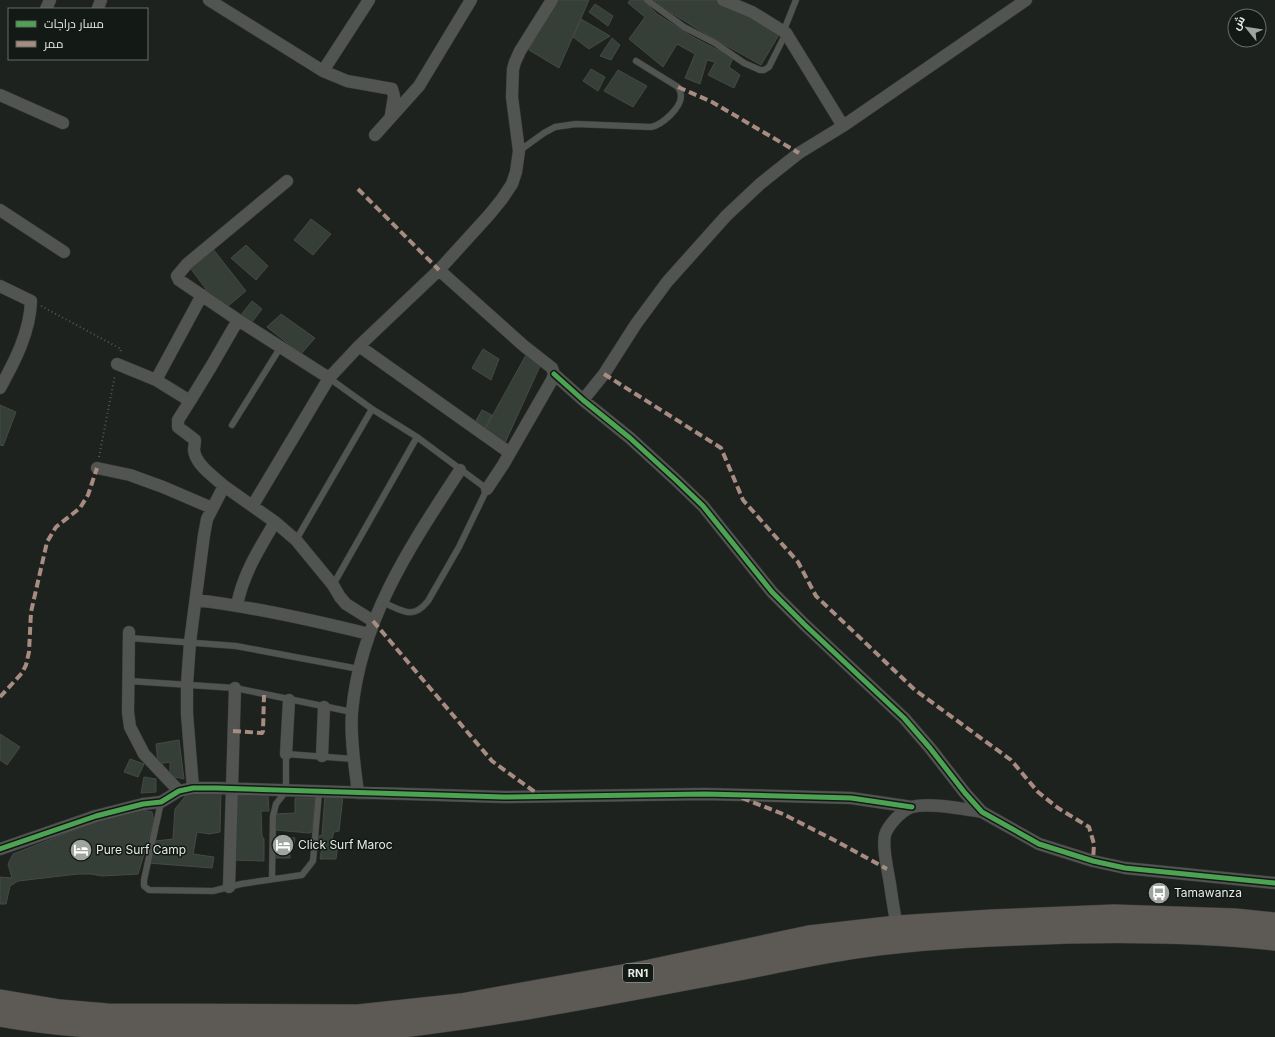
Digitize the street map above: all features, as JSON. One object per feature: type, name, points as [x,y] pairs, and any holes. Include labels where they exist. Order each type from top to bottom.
[{"type":"highway","name":"RN1","points":[[0,1000],[60,1010],[107,1014],[358,1015],[461,1004],[650,970],[809,936],[897,926],[1114,915],[1236,919],[1275,923]]},
{"type":"highway","name":"RN1","points":[[0,1016],[48,1024],[111,1029],[283,1035],[364,1031],[459,1020],[641,989],[851,949],[910,942],[982,936],[1088,932],[1231,935],[1275,940]]},
{"type":"street","points":[[209,0],[323,71],[347,81],[392,89],[394,96],[392,115]]},
{"type":"street","points":[[323,71],[369,0]]},
{"type":"street","points":[[375,135],[419,86],[471,0]]},
{"type":"street","points":[[252,505],[329,378],[359,346],[439,270],[502,199],[512,184],[516,172],[519,151],[512,97],[515,62],[529,35],[552,0]]},
{"type":"street","points":[[723,0],[752,12],[785,31],[843,126]]},
{"type":"street","points":[[583,400],[604,374],[636,324],[666,282],[726,216],[760,184],[799,153],[843,126],[1026,0]]},
{"type":"street","points":[[0,95],[63,123]]},
{"type":"street","points":[[287,182],[187,264],[176,277],[280,348],[329,378]]},
{"type":"street","points":[[0,210],[64,252]]},
{"type":"street","points":[[439,270],[524,346],[552,368],[554,374],[583,400],[630,438],[678,481],[702,506],[772,592],[904,718],[982,812],[1039,844],[1093,861],[1125,868],[1275,884]]},
{"type":"street","points":[[0,286],[31,300],[29,324],[16,358],[0,388]]},
{"type":"street","points":[[156,380],[202,295]]},
{"type":"street","points":[[238,320],[178,420],[178,427],[195,440],[195,453],[206,471],[224,486],[275,522],[296,540],[334,585],[340,597],[346,604],[373,621]]},
{"type":"street","points":[[359,346],[510,453]]},
{"type":"street","points":[[117,364],[156,380],[190,400]]},
{"type":"street","points":[[487,490],[494,481],[542,399],[554,374]]},
{"type":"street","points":[[97,468],[130,475],[212,508]]},
{"type":"street","points":[[358,793],[352,740],[352,712],[359,669],[373,621],[396,571],[460,470]]},
{"type":"street","points":[[193,788],[187,714],[187,684],[190,642],[207,519],[224,486]]},
{"type":"street","points":[[237,604],[242,584],[255,554],[275,522]]},
{"type":"street","points":[[196,600],[237,604],[369,634]]},
{"type":"street","points":[[129,635],[128,712],[130,727],[144,754],[179,791]]},
{"type":"street","points":[[229,888],[235,688]]},
{"type":"street","points":[[286,754],[289,700]]},
{"type":"street","points":[[322,756],[324,707]]},
{"type":"street","points":[[0,849],[96,816],[143,804],[161,802],[179,791],[193,788],[504,797],[735,795],[851,798],[912,807],[934,806],[982,812]]},
{"type":"street","points":[[897,926],[887,869],[885,835],[901,813],[912,807]]},
{"type":"lane","points":[[647,0],[684,28],[715,43],[744,63],[760,70],[764,70],[769,66],[785,31],[796,0]]},
{"type":"lane","points":[[519,151],[555,127],[576,124],[651,127],[658,126],[662,123],[681,99],[680,91],[678,87],[636,61]]},
{"type":"lane","points":[[232,425],[280,348]]},
{"type":"lane","points":[[329,378],[417,437],[487,490],[458,547],[428,601],[422,608],[414,613],[410,613],[404,612],[382,602]]},
{"type":"lane","points":[[296,540],[372,408]]},
{"type":"lane","points":[[334,585],[417,437]]},
{"type":"lane","points":[[129,635],[236,646],[359,669]]},
{"type":"lane","points":[[129,680],[235,688],[352,712]]},
{"type":"lane","points":[[272,878],[274,812],[276,804],[286,791],[286,754],[354,759]]},
{"type":"lane","points":[[161,802],[144,886],[149,890],[213,891],[272,878],[302,875],[313,861],[319,792]]},
{"type":"path","points":[[31,300],[121,350],[97,468]]},
{"type":"building","points":[[556,0],[589,0],[559,68],[529,50]]},
{"type":"building","points":[[630,0],[643,0],[657,14],[693,37],[733,58],[729,67],[740,75],[734,88],[708,75],[715,62],[707,60],[700,84],[685,78],[695,54],[677,44],[663,67],[629,39],[645,17],[628,3]]},
{"type":"building","points":[[654,0],[718,0],[780,33],[761,65],[704,33],[670,12]]},
{"type":"building","points":[[595,4],[613,16],[608,26],[589,12]]},
{"type":"building","points":[[581,19],[610,36],[589,49],[573,37]]},
{"type":"building","points":[[612,38],[620,45],[611,60],[600,56]]},
{"type":"building","points":[[591,69],[605,77],[598,91],[583,81]]},
{"type":"building","points":[[618,70],[647,86],[633,107],[604,91]]},
{"type":"building","points":[[311,219],[331,234],[313,255],[294,240]]},
{"type":"building","points":[[246,245],[268,266],[256,280],[231,258]]},
{"type":"building","points":[[213,249],[246,291],[228,306],[209,293],[191,269]]},
{"type":"building","points":[[252,301],[262,309],[252,322],[241,315]]},
{"type":"building","points":[[281,314],[315,338],[301,354],[267,327]]},
{"type":"building","points":[[483,349],[499,359],[491,380],[472,368]]},
{"type":"building","points":[[526,355],[541,364],[504,445],[485,429]]},
{"type":"building","points":[[0,405],[16,412],[3,446],[0,445]]},
{"type":"building","points":[[482,410],[492,415],[485,429],[474,424]]},
{"type":"building","points":[[0,734],[20,747],[7,765],[0,760]]},
{"type":"building","points":[[179,740],[184,779],[170,776],[170,762],[158,764],[156,744]]},
{"type":"building","points":[[130,759],[144,764],[138,777],[124,772]]},
{"type":"building","points":[[144,777],[156,779],[156,792],[141,793]]},
{"type":"building","points":[[188,793],[221,793],[220,832],[209,834],[197,832],[193,854],[214,857],[212,868],[148,863],[155,841],[173,839],[175,809]]},
{"type":"building","points":[[234,795],[268,795],[269,811],[261,811],[262,836],[264,839],[264,861],[233,860]]},
{"type":"building","points":[[325,796],[343,796],[339,831],[334,832],[331,843],[338,842],[336,859],[320,859],[322,846],[315,845],[317,837],[322,835]]},
{"type":"building","points":[[295,798],[315,798],[312,832],[275,830],[274,814],[295,813]]},
{"type":"building","points":[[136,809],[152,812],[154,821],[138,874],[102,876],[78,874],[18,881],[10,886],[6,904],[0,904],[0,877],[12,878],[8,864],[13,854],[88,825]]},
{"type":"building","points":[[276,836],[295,838],[294,844],[289,846],[290,858],[275,858]]},
{"type":"marked path","points":[[678,87],[712,102],[799,153]]},
{"type":"marked path","points":[[358,189],[439,270]]},
{"type":"marked path","points":[[604,374],[721,448],[743,500],[798,562],[816,596],[915,690],[1011,760],[1038,792],[1058,808],[1089,827],[1094,844],[1093,861]]},
{"type":"marked path","points":[[0,697],[22,673],[26,665],[29,652],[31,612],[47,542],[56,527],[80,508],[88,495],[97,468]]},
{"type":"marked path","points":[[373,621],[492,761],[539,795]]},
{"type":"marked path","points":[[233,731],[262,733],[264,695]]},
{"type":"marked path","points":[[742,798],[783,814],[887,869]]},
{"type":"cycle path","points":[[554,374],[583,400],[630,438],[703,506],[772,592],[904,718],[982,812],[1039,844],[1093,861],[1125,868],[1275,883]]},
{"type":"cycle path","points":[[0,849],[96,816],[143,804],[161,802],[179,791],[193,788],[504,797],[705,794],[851,798],[912,807]]},
{"type":"place","name":"Click Surf Maroc","points":[[283,845]]},
{"type":"place","name":"Pure Surf Camp","points":[[81,850]]},
{"type":"place","name":"Tamawanza","points":[[1159,893]]}]
